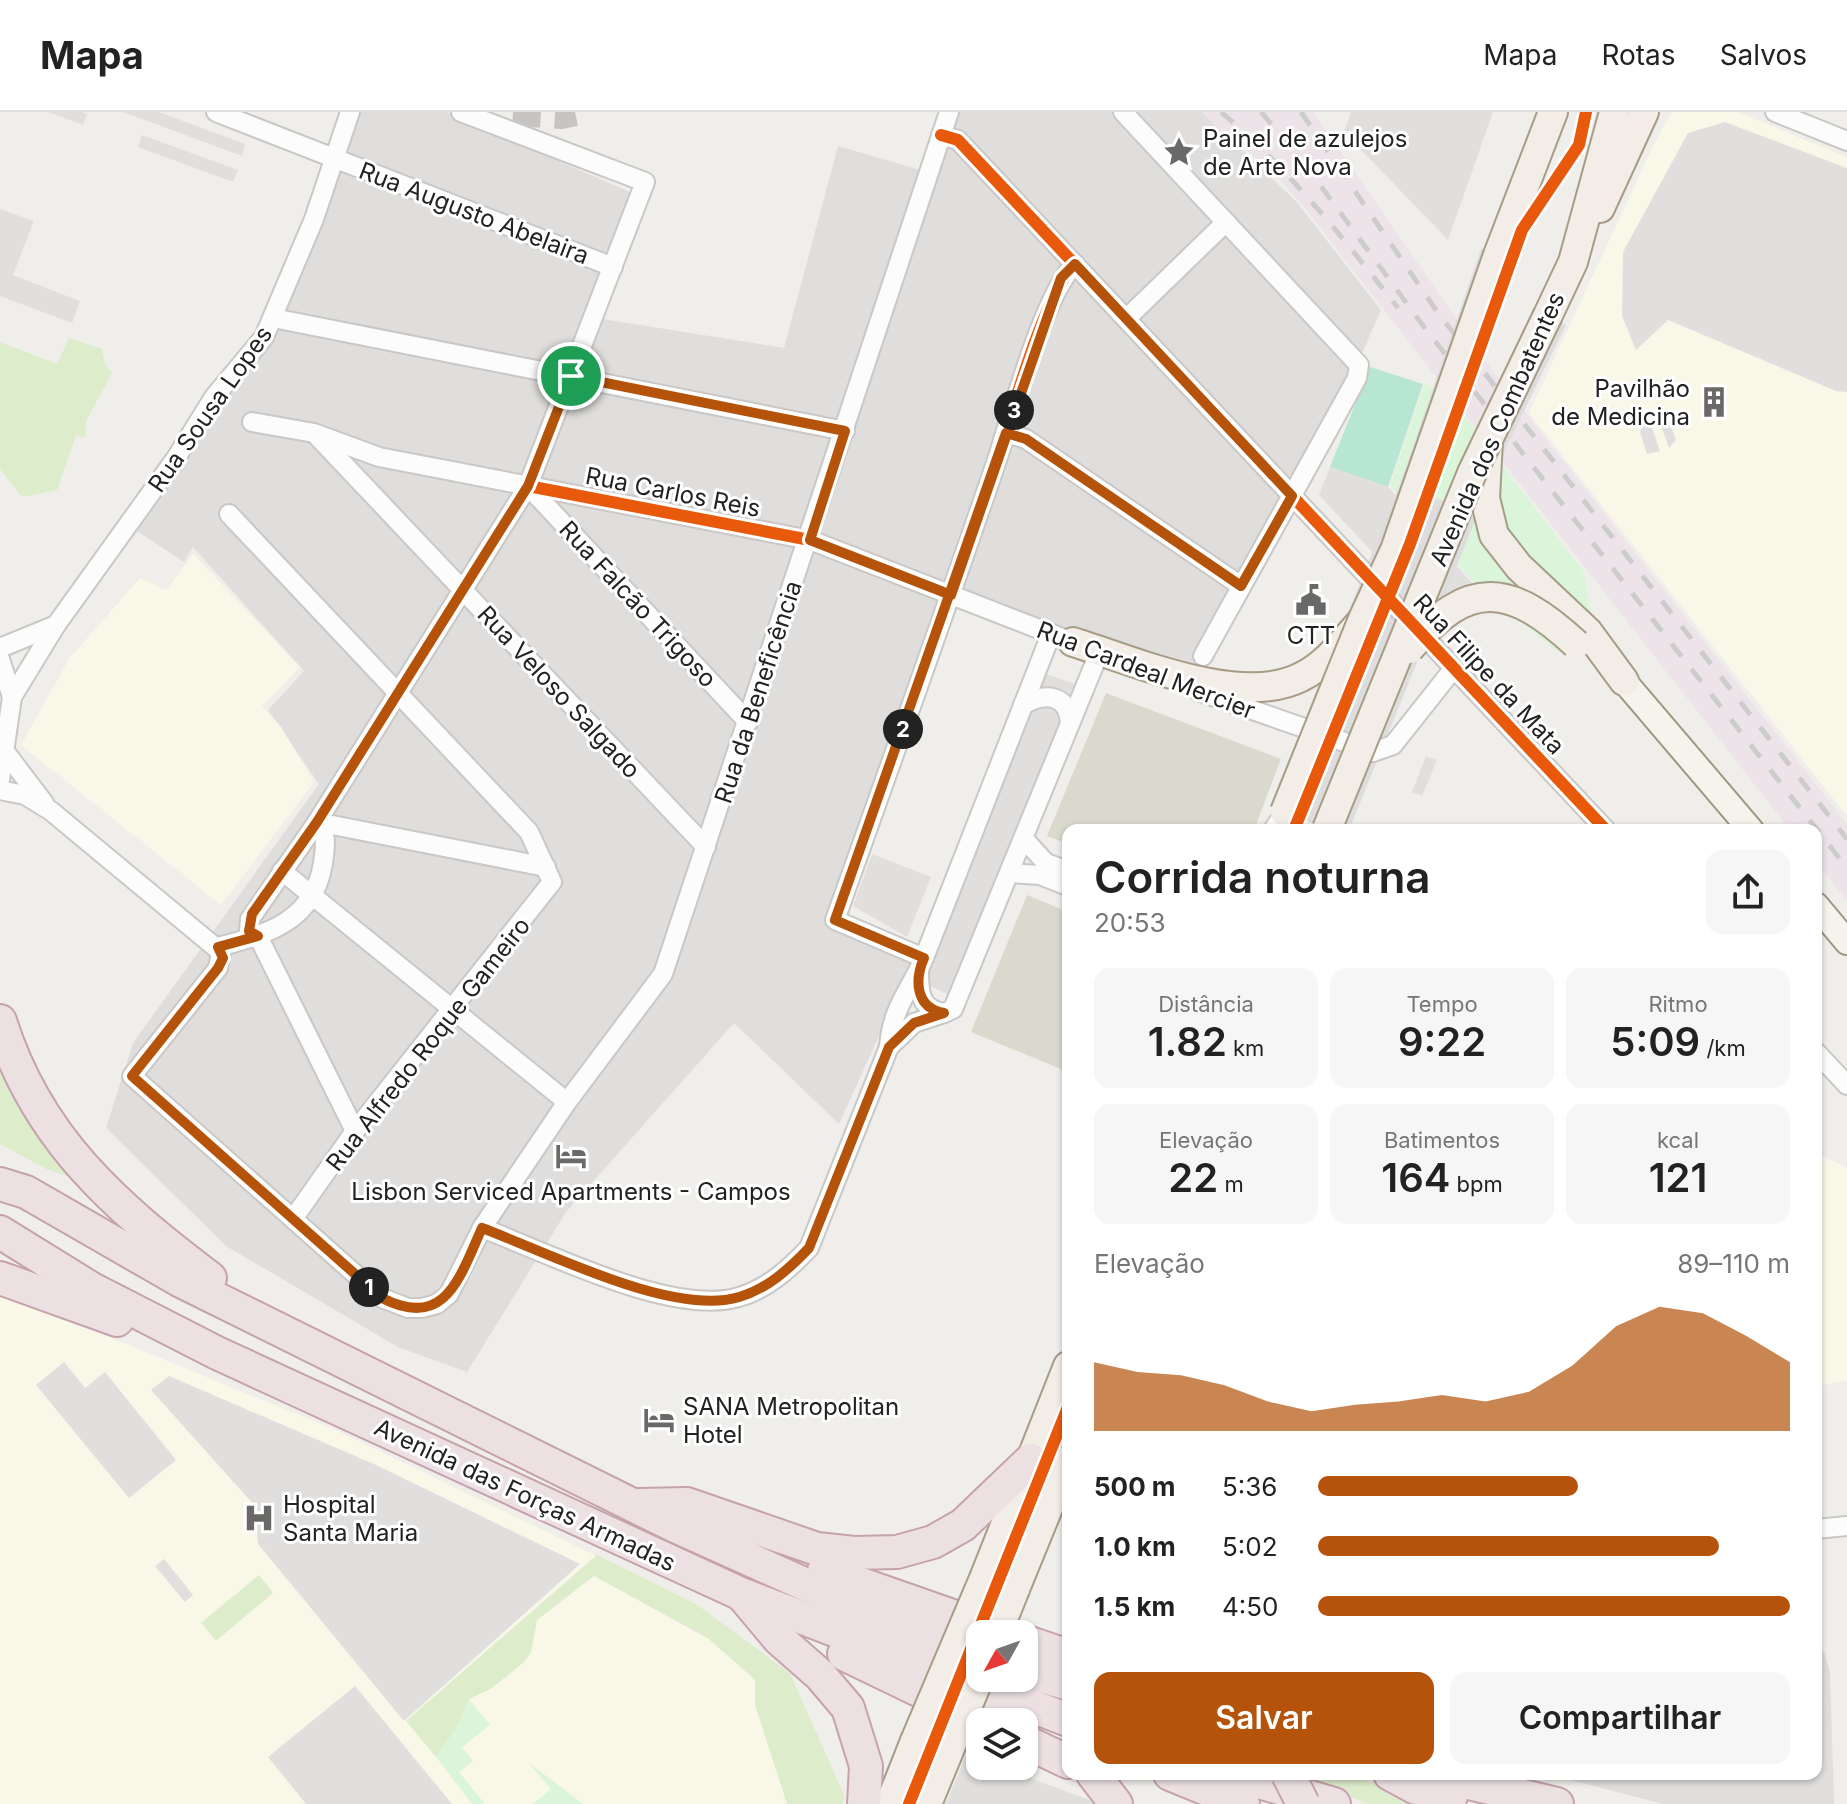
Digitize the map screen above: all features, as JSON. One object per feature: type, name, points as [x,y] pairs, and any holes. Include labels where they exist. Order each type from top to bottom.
[{"type":"highway","points":[[0,1021],[32,1096],[85,1172],[146,1229],[279,1331]]},
{"type":"highway","name":"Avenida das Forças Armadas","points":[[0,1166],[13,1188],[179,1280],[279,1331],[633,1506],[765,1567],[966,1649]]},
{"type":"highway","name":"Avenida das Forças Armadas","points":[[0,1232],[92,1289],[217,1353],[741,1594],[1062,1718]]},
{"type":"highway","points":[[0,1278],[217,1353]]},
{"type":"highway","points":[[633,1506],[687,1504],[817,1549],[897,1552],[933,1542],[963,1525],[1031,1460]]},
{"type":"highway","points":[[765,1567],[815,1568],[966,1621]]},
{"type":"highway","points":[[741,1594],[779,1639],[820,1675],[848,1708],[866,1766],[864,1804]]},
{"type":"highway","points":[[791,1613],[839,1652],[966,1713]]},
{"type":"highway","points":[[1038,1646],[1062,1654]]},
{"type":"highway","points":[[1038,1675],[1062,1682]]},
{"type":"highway","points":[[1038,1748],[1062,1759]]},
{"type":"highway","points":[[1098,1780],[1116,1804]]},
{"type":"highway","points":[[1185,1780],[1243,1804]]},
{"type":"highway","points":[[1252,1780],[1334,1804]]},
{"type":"highway","points":[[1291,1780],[1303,1804]]},
{"type":"highway","points":[[1401,1780],[1416,1788],[1478,1804]]},
{"type":"highway","points":[[1456,1780],[1557,1804]]},
{"type":"main road","name":"Avenida dos Combatentes","points":[[1278,824],[1395,550],[1498,255],[1553,112]]},
{"type":"main road","name":"Avenida dos Combatentes","points":[[1329,824],[1488,440],[1573,262],[1614,112]]},
{"type":"main road","points":[[1573,262],[1644,112]]},
{"type":"main road","points":[[1488,440],[1485,498],[1494,535],[1746,824]]},
{"type":"main road","points":[[1393,668],[1433,622],[1448,611],[1477,599],[1521,602],[1582,638]]},
{"type":"main road","points":[[1074,643],[1214,685],[1254,688],[1286,684],[1329,658],[1363,619]]},
{"type":"main road","points":[[1822,912],[1847,942]]},
{"type":"main road","points":[[890,1804],[1062,1381]]},
{"type":"main road","points":[[1003,1620],[1062,1474]]},
{"type":"main road","points":[[927,1804],[973,1692]]},
{"type":"street","points":[[216,112],[335,159]]},
{"type":"street","name":"Rua Sousa Lopes","points":[[0,780],[12,697],[56,625],[176,458],[214,397],[264,337],[335,159],[350,112]]},
{"type":"street","points":[[355,1131],[258,936],[249,931],[250,919],[317,822],[528,486],[645,182],[461,112]]},
{"type":"street","name":"Rua da Beneficência","points":[[218,947],[223,958],[218,968],[132,1076],[382,1298],[408,1308],[437,1304],[449,1294],[482,1228],[567,1102],[663,974],[810,540],[949,112]]},
{"type":"street","points":[[1123,112],[1359,365],[1357,378],[1203,656]]},
{"type":"street","points":[[1775,112],[1847,141]]},
{"type":"street","name":"Rua Filipe da Mata","points":[[941,135],[958,140],[1600,824]]},
{"type":"street","name":"Rua Augusto Abelaira","points":[[335,159],[613,267]]},
{"type":"street","points":[[1126,319],[1226,222]]},
{"type":"street","points":[[922,964],[835,920],[1061,278],[1075,264]]},
{"type":"street","points":[[273,318],[845,431]]},
{"type":"street","name":"Rua Carlos Reis","points":[[252,422],[314,433],[379,457],[810,540]]},
{"type":"street","name":"Rua Veloso Salgado","points":[[314,433],[706,847]]},
{"type":"street","points":[[1006,433],[1026,439],[1241,586]]},
{"type":"street","name":"Rua Falcão Trigoso","points":[[528,486],[748,722]]},
{"type":"street","points":[[229,514],[529,832],[546,867]]},
{"type":"street","name":"Rua Cardeal Mercier","points":[[810,540],[1292,726],[1373,752],[1393,745],[1454,668]]},
{"type":"street","points":[[0,648],[56,625]]},
{"type":"street","points":[[482,1228],[682,1300],[737,1298],[758,1290],[794,1265],[809,1248],[889,1047],[890,1027],[907,985],[922,964],[1023,705],[1074,643]]},
{"type":"street","points":[[889,1047],[914,1023],[944,1013],[959,1002],[1070,723],[1074,643]]},
{"type":"street","points":[[0,659],[12,697]]},
{"type":"street","points":[[1023,705],[1042,696],[1059,699],[1066,706],[1070,723]]},
{"type":"street","points":[[6,753],[51,811]]},
{"type":"street","points":[[0,790],[25,795],[51,811],[218,947],[258,936],[291,919],[312,896],[320,877],[325,844],[323,829],[317,822]]},
{"type":"street","points":[[317,822],[546,867]]},
{"type":"street","points":[[1024,839],[1046,863],[1062,869]]},
{"type":"street","name":"Rua Alfredo Roque Gameiro","points":[[293,1219],[355,1131],[551,888],[552,876],[546,867]]},
{"type":"street","points":[[282,871],[567,1102]]},
{"type":"street","points":[[1010,873],[1040,875],[1062,884]]},
{"type":"street","points":[[922,964],[919,995],[926,1006],[944,1013]]},
{"type":"street","points":[[1822,1058],[1847,1085]]},
{"type":"street","points":[[1822,1528],[1847,1526]]},
{"type":"shaded area","points":[[48,112],[82,112],[87,114],[83,125]]},
{"type":"shaded area","points":[[123,112],[159,112],[245,144],[242,156]]},
{"type":"shaded area","points":[[359,112],[447,112],[639,196],[590,317],[784,348],[838,146],[924,171],[942,112],[1202,112],[1296,201],[1381,310],[1305,484],[1191,670],[1094,643],[952,584],[828,925],[913,961],[839,1124],[734,1023],[566,1212],[467,1372],[398,1347],[226,1246],[106,1128],[133,1043],[319,784],[268,710],[304,671],[193,547],[184,562],[131,527],[274,331],[326,218]]},
{"type":"shaded area","points":[[1202,112],[1313,112],[1490,367],[1847,824],[1847,901],[1822,870],[1822,824],[1785,824],[1302,205],[1274,174]]},
{"type":"shaded area","points":[[1351,112],[1493,112],[1448,240],[1344,132]]},
{"type":"shaded area","points":[[1672,112],[1737,112],[1847,157],[1847,816],[1529,413],[1654,144]]},
{"type":"shaded area","points":[[1725,122],[1847,168],[1847,392],[1836,391],[1668,320],[1636,350],[1622,316],[1623,252],[1688,133]]},
{"type":"shaded area","points":[[142,135],[238,170],[233,182],[138,147]]},
{"type":"shaded area","points":[[0,209],[34,221],[13,275],[80,301],[72,323],[0,296]]},
{"type":"shaded area","points":[[1667,415],[1676,440],[1669,448],[1660,423]]},
{"type":"shaded area","points":[[1649,419],[1660,451],[1647,454],[1640,432],[1644,420]]},
{"type":"shaded area","points":[[1330,467],[1388,487],[1478,590],[1446,631],[1319,495]]},
{"type":"shaded area","points":[[193,554],[300,667],[262,706],[281,727],[314,782],[221,905],[21,745],[69,659],[140,578],[166,590]]},
{"type":"shaded area","points":[[1046,674],[1078,685],[954,997],[924,983]]},
{"type":"shaded area","points":[[1106,693],[1281,759],[1256,824],[1062,824],[1062,842],[1047,836]]},
{"type":"shaded area","points":[[1426,756],[1437,760],[1422,796],[1412,792]]},
{"type":"shaded area","points":[[544,837],[572,867],[568,879],[543,853]]},
{"type":"shaded area","points":[[872,854],[931,877],[907,937],[853,906]]},
{"type":"shaded area","points":[[1027,895],[1062,910],[1062,1070],[971,1032]]},
{"type":"shaded area","points":[[1822,1156],[1847,1168],[1847,1380],[1822,1386]]},
{"type":"shaded area","name":"Hospital Santa Maria","points":[[0,1292],[340,1432],[696,1604],[790,1673],[845,1797],[843,1804],[0,1804]]},
{"type":"shaded area","points":[[64,1362],[85,1388],[105,1372],[176,1460],[129,1498],[36,1385]]},
{"type":"shaded area","points":[[169,1376],[376,1465],[580,1564],[404,1721],[258,1544],[255,1506],[151,1390]]},
{"type":"shaded area","points":[[164,1559],[193,1595],[185,1602],[155,1566]]},
{"type":"shaded area","points":[[1822,1650],[1824,1652],[1830,1672],[1834,1804],[1663,1804],[1571,1780],[1822,1780]]},
{"type":"shaded area","points":[[355,1686],[452,1804],[306,1804],[268,1757]]},
{"type":"shaded area","points":[[966,1755],[966,1780],[1036,1780],[1100,1804],[946,1804]]},
{"type":"green space","points":[[69,338],[102,349],[105,364],[112,373],[86,421],[85,437],[76,436],[57,490],[22,497],[0,469],[0,342],[57,364]]},
{"type":"green space","points":[[1370,367],[1423,384],[1388,487],[1330,467]]},
{"type":"green space","points":[[1425,383],[1455,403],[1583,571],[1592,614],[1558,652],[1480,589],[1390,486]]},
{"type":"green space","points":[[5,1059],[73,1178],[46,1169],[0,1144],[0,1071]]},
{"type":"green space","points":[[597,1555],[696,1604],[790,1673],[845,1797],[843,1804],[787,1804],[755,1705],[755,1680],[709,1639],[594,1576],[537,1620],[531,1652],[524,1662],[492,1688],[469,1699],[456,1729],[436,1757],[406,1721]]},
{"type":"green space","points":[[259,1575],[273,1593],[216,1641],[201,1623]]},
{"type":"green space","points":[[469,1699],[490,1725],[462,1747],[473,1761],[459,1772],[485,1804],[472,1804],[436,1757],[456,1729]]},
{"type":"green space","points":[[528,1762],[583,1804],[533,1804],[551,1789]]},
{"type":"green space","points":[[1299,1780],[1364,1780],[1451,1804],[1368,1804],[1333,1789]]},
{"type":"pier","points":[[1481,249],[1514,261],[1433,497],[1443,501],[1533,308],[1566,325],[1499,462],[1493,496],[1502,531],[1514,550],[1595,625],[1568,652],[1538,624],[1507,612],[1466,613],[1442,628],[1422,650],[1351,824],[1314,824],[1270,806],[1323,674],[1272,694],[1242,697],[1212,691],[1217,673],[1241,678],[1294,669],[1332,640],[1345,620],[1400,484]],"holes":[[[1477,516],[1486,540],[1502,563],[1579,635],[1548,609],[1507,592],[1475,594],[1441,605]]]},
{"type":"tunnel","points":[[513,112],[561,115],[575,112]]},
{"type":"railway","points":[[1221,112],[1292,180],[1398,308]]},
{"type":"railway","points":[[1261,112],[1304,163],[1424,327],[1813,824]]},
{"type":"railway","points":[[1301,112],[1438,313],[1847,839]]},
{"type":"railway","points":[[1822,836],[1847,868]]},
{"type":"cycle path","points":[[1296,824],[1410,544],[1522,230],[1579,145],[1586,112]]},
{"type":"cycle path","points":[[941,135],[958,140],[1600,824]]},
{"type":"cycle path","points":[[924,958],[835,920],[995,466],[1029,359],[1051,302],[1075,264]]},
{"type":"cycle path","points":[[528,486],[810,540],[951,595]]},
{"type":"cycle path","points":[[909,1804],[1062,1422]]},
{"type":"place","name":"Painel de azulejos de Arte Nova","points":[[1179,152]]},
{"type":"place","name":"Pavilhão de Medicina","points":[[1714,402]]},
{"type":"place","name":"CTT","points":[[1311,600]]},
{"type":"place","name":"Lisbon Serviced Apartments - Campos","points":[[571,1156]]},
{"type":"place","name":"SANA Metropolitan Hotel","points":[[659,1420]]},
{"type":"place","name":"Hospital Santa Maria","points":[[259,1518]]},
{"type":"route","points":[[571,376],[528,486],[317,822],[252,914],[249,931],[258,936],[218,947],[223,958],[218,968],[132,1076],[382,1298],[408,1308],[437,1304],[449,1294],[482,1228],[637,1287],[682,1300],[737,1298],[758,1290],[794,1265],[809,1248],[856,1121],[889,1047],[914,1023],[944,1013],[926,1006],[919,995],[919,970],[924,958],[835,920],[951,595],[1006,433],[1026,439],[1241,586],[1292,496],[1075,264],[1061,278],[1032,355],[951,595],[810,540],[845,431],[571,376]]}]
